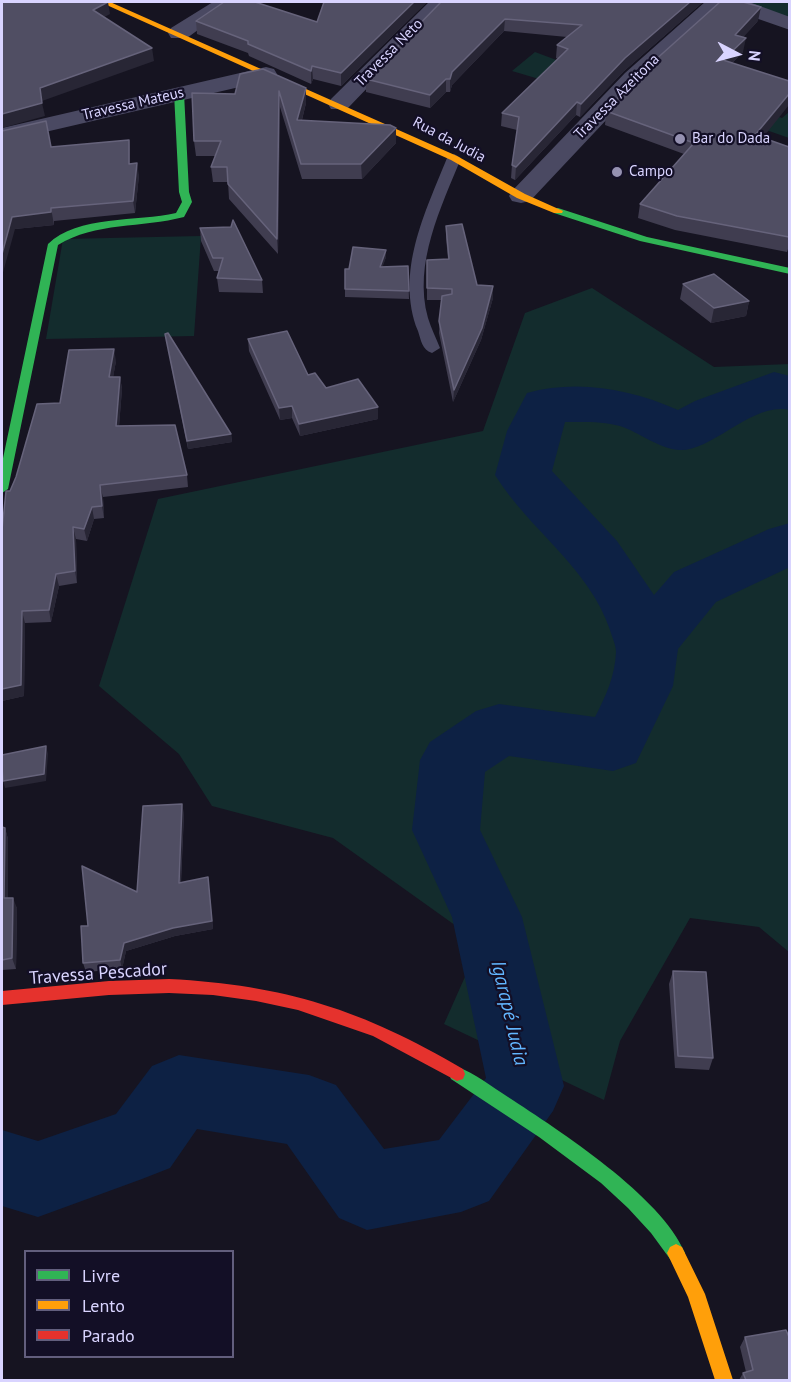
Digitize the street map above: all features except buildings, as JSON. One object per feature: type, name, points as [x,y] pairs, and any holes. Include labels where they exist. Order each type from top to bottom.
[{"type":"street","name":"Rua da Judia","points":[[104,2],[339,104],[454,158],[520,196],[603,229],[667,247],[789,271]]},
{"type":"street","points":[[179,33],[226,2]]},
{"type":"street","name":"Travessa Neto","points":[[339,104],[440,2]]},
{"type":"street","name":"Travessa Azeitona","points":[[520,196],[633,78],[717,2]]},
{"type":"street","points":[[731,2],[789,24]]},
{"type":"street","name":"Travessa Mateus","points":[[2,135],[266,74]]},
{"type":"street","points":[[2,489],[53,244],[62,235],[75,231],[150,223],[180,215],[187,202],[184,192],[179,93]]},
{"type":"street","name":"Travessa Pescador","points":[[2,998],[32,997],[104,987],[164,985],[279,998],[326,1010],[388,1036],[451,1068],[617,1185],[646,1211],[673,1247],[699,1302],[724,1380]]},
{"type":"lane","points":[[432,348],[420,317],[416,274],[428,222],[454,158]]},
{"type":"green space","points":[[738,2],[789,2],[789,21]]},
{"type":"green space","points":[[535,52],[610,80],[593,95],[512,71]]},
{"type":"green space","points":[[754,107],[782,118],[789,112],[789,138],[732,118]]},
{"type":"green space","points":[[201,236],[194,336],[46,339],[63,239]]},
{"type":"green space","points":[[592,288],[714,367],[790,364],[789,952],[759,927],[690,918],[620,1041],[604,1100],[444,1024],[480,943],[333,838],[212,806],[179,754],[99,686],[158,499],[483,431],[525,313]]},
{"type":"waterway","points":[[647,649],[638,623],[612,577],[596,555],[523,475],[534,431],[546,405],[588,405],[629,409],[680,432],[714,413],[774,389],[790,393]]},
{"type":"waterway","name":"Igarapé Judia","points":[[2,1168],[38,1179],[142,1142],[179,1091],[309,1111],[367,1191],[461,1174],[526,1086],[487,917],[446,830],[453,760],[499,729],[613,745],[642,686],[648,643],[695,587],[790,543]]},
{"type":"traffic: fast","points":[[2,489],[53,244],[67,236],[98,226],[164,219],[180,215],[187,202],[184,192],[179,93]]},
{"type":"traffic: fast","points":[[558,211],[643,239],[790,271]]},
{"type":"traffic: fast","points":[[457,1074],[545,1132],[607,1177],[658,1227],[676,1253]]},
{"type":"traffic: slow","points":[[104,2],[454,158],[521,196],[558,211]]},
{"type":"traffic: slow","points":[[676,1253],[696,1294],[724,1380]]},
{"type":"traffic: jam","points":[[2,998],[109,988],[169,986],[213,988],[256,994],[339,1015],[379,1031],[457,1074]]},
{"type":"place","name":"Bar do Dada","points":[[680,139]]},
{"type":"place","name":"Campo","points":[[617,172]]}]
